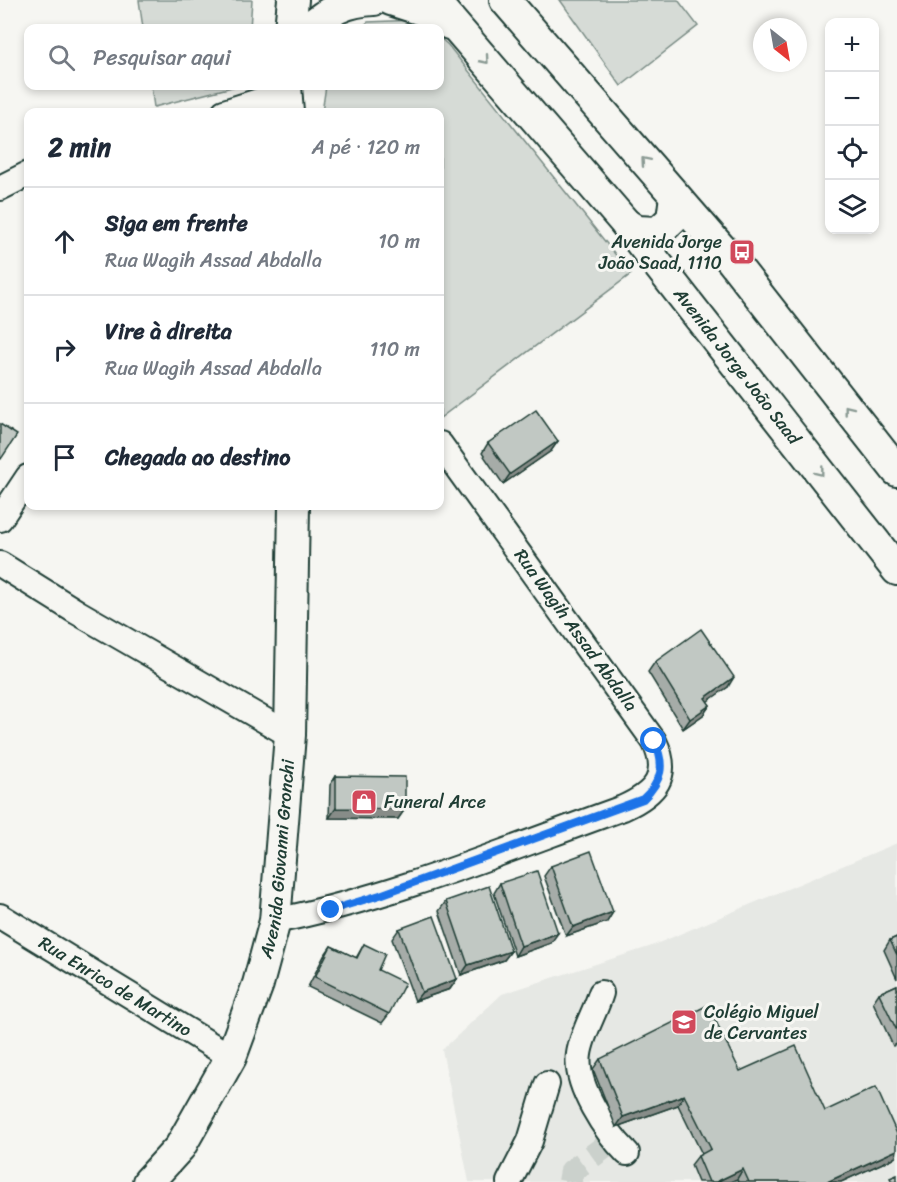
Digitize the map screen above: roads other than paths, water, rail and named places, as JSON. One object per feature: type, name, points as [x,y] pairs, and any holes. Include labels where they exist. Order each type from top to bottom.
[{"type":"main road","points":[[279,0],[281,24]]},
{"type":"main road","points":[[290,24],[293,0]]},
{"type":"main road","points":[[313,24],[322,16],[342,6],[374,0]]},
{"type":"main road","points":[[391,0],[428,12],[458,29]]},
{"type":"main road","name":"Avenida Jorge João Saad","points":[[433,0],[626,224],[897,570]]},
{"type":"main road","points":[[505,0],[732,261],[897,471]]},
{"type":"main road","points":[[626,224],[637,231],[658,232],[672,219],[675,196]]},
{"type":"main road","name":"Avenida Giovanni Gronchi","points":[[148,1182],[180,1147],[231,1057],[258,984],[275,921],[290,735],[294,510]]},
{"type":"street","points":[[241,108],[287,97]]},
{"type":"street","points":[[0,188],[24,176]]},
{"type":"street","name":"Rua Wagih Assad Abdalla","points":[[275,921],[331,910],[380,895],[623,808],[643,799],[655,788],[662,774],[662,756],[654,741],[444,450]]},
{"type":"street","points":[[0,519],[24,483]]},
{"type":"street","points":[[0,564],[290,735]]},
{"type":"street","name":"Rua Enrico de Martino","points":[[0,916],[231,1057]]},
{"type":"street","points":[[602,993],[578,1055],[580,1074],[605,1129],[627,1153]]},
{"type":"street","points":[[510,1182],[530,1141],[547,1084]]},
{"type":"tunnel","points":[[570,1182],[572,1171],[614,1140]]},
{"type":"place","name":"Avenida Jorge João Saad, 1110","points":[[742,252]]},
{"type":"place","name":"Funeral Arce","points":[[364,802]]},
{"type":"place","name":"Colégio Miguel de Cervantes","points":[[684,1022]]}]
